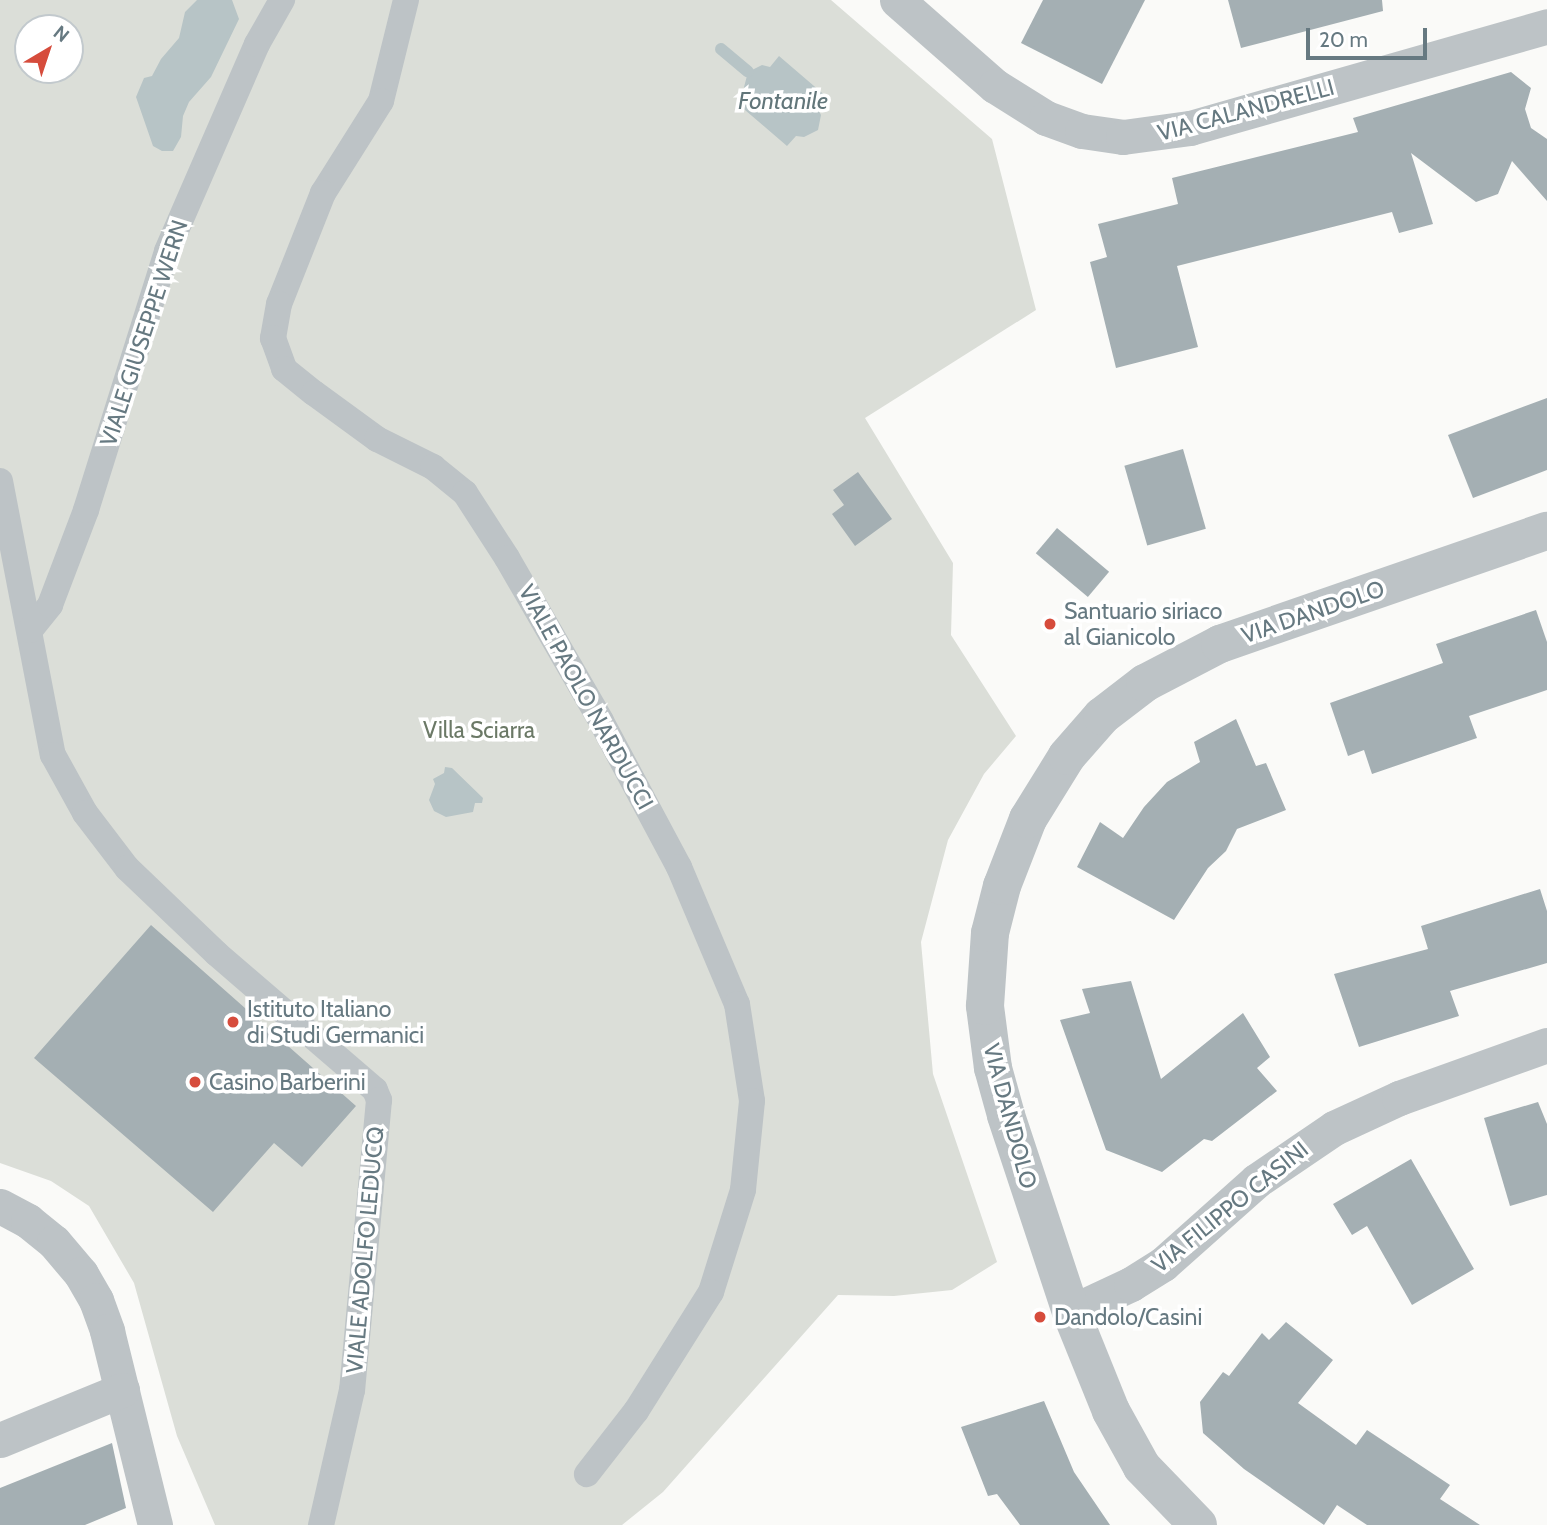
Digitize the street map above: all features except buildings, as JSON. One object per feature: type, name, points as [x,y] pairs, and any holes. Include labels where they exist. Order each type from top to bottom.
[{"type":"street","name":"VIALE GIUSEPPE WERN","points":[[30,630],[50,605],[86,510],[167,251],[257,44],[282,0]]},
{"type":"street","name":"VIALE PAOLO NARDUCCI","points":[[406,0],[381,101],[323,192],[279,304],[273,338],[284,369],[377,439],[433,467],[465,493],[507,558],[601,721],[679,867],[737,1004],[752,1101],[743,1190],[711,1292],[636,1411],[587,1474]]},
{"type":"street","name":"VIA CALANDRELLI","points":[[897,0],[995,86],[1046,118],[1082,131],[1123,137],[1166,134],[1190,128],[1547,26]]},
{"type":"street","name":"VIALE ADOLFO LEDUCQ","points":[[0,481],[53,755],[85,813],[127,868],[217,954],[375,1090],[378,1113],[352,1390],[321,1525]]},
{"type":"street","name":"VIA DANDOLO","points":[[1198,1525],[1154,1481],[1129,1446],[1100,1386],[1071,1312],[993,1068],[985,1006],[989,933],[995,910],[1028,819],[1045,789],[1067,757],[1102,716],[1121,699],[1175,665],[1220,644],[1547,531]]},
{"type":"street","name":"VIA FILIPPO CASINI","points":[[1071,1312],[1131,1284],[1163,1264],[1266,1173],[1334,1128],[1406,1095],[1547,1045]]},
{"type":"street","points":[[0,1206],[42,1231],[81,1274],[101,1312],[155,1525]]},
{"type":"street","points":[[0,1440],[122,1390]]},
{"type":"green space","name":"Villa Sciarra","points":[[0,0],[831,0],[992,139],[1036,310],[865,418],[953,563],[951,635],[1016,736],[984,774],[948,840],[921,942],[933,1074],[997,1262],[952,1290],[894,1296],[838,1295],[663,1492],[622,1525],[215,1525],[177,1436],[134,1283],[89,1206],[51,1181],[0,1163]]},
{"type":"water","points":[[197,0],[232,0],[239,19],[211,77],[189,102],[183,116],[181,137],[173,151],[162,151],[153,146],[136,97],[144,78],[152,76],[161,59],[179,38],[185,12]]},
{"type":"water","name":"Fontanile","points":[[779,56],[828,98],[818,109],[821,115],[818,130],[804,137],[796,136],[787,146],[738,104],[747,93],[744,87],[748,72],[762,65],[770,67]]},
{"type":"water","points":[[445,767],[452,768],[483,798],[482,803],[475,803],[473,812],[446,817],[434,811],[429,800],[435,784],[433,779],[444,773]]},
{"type":"waterway","points":[[721,49],[748,72]]},
{"type":"place","name":"Santuario siriaco al Gianicolo","points":[[1050,624]]},
{"type":"place","name":"Istituto Italiano di Studi Germanici","points":[[233,1022]]},
{"type":"place","name":"Casino Barberini","points":[[195,1082]]},
{"type":"place","name":"Dandolo/Casini","points":[[1040,1317]]}]
